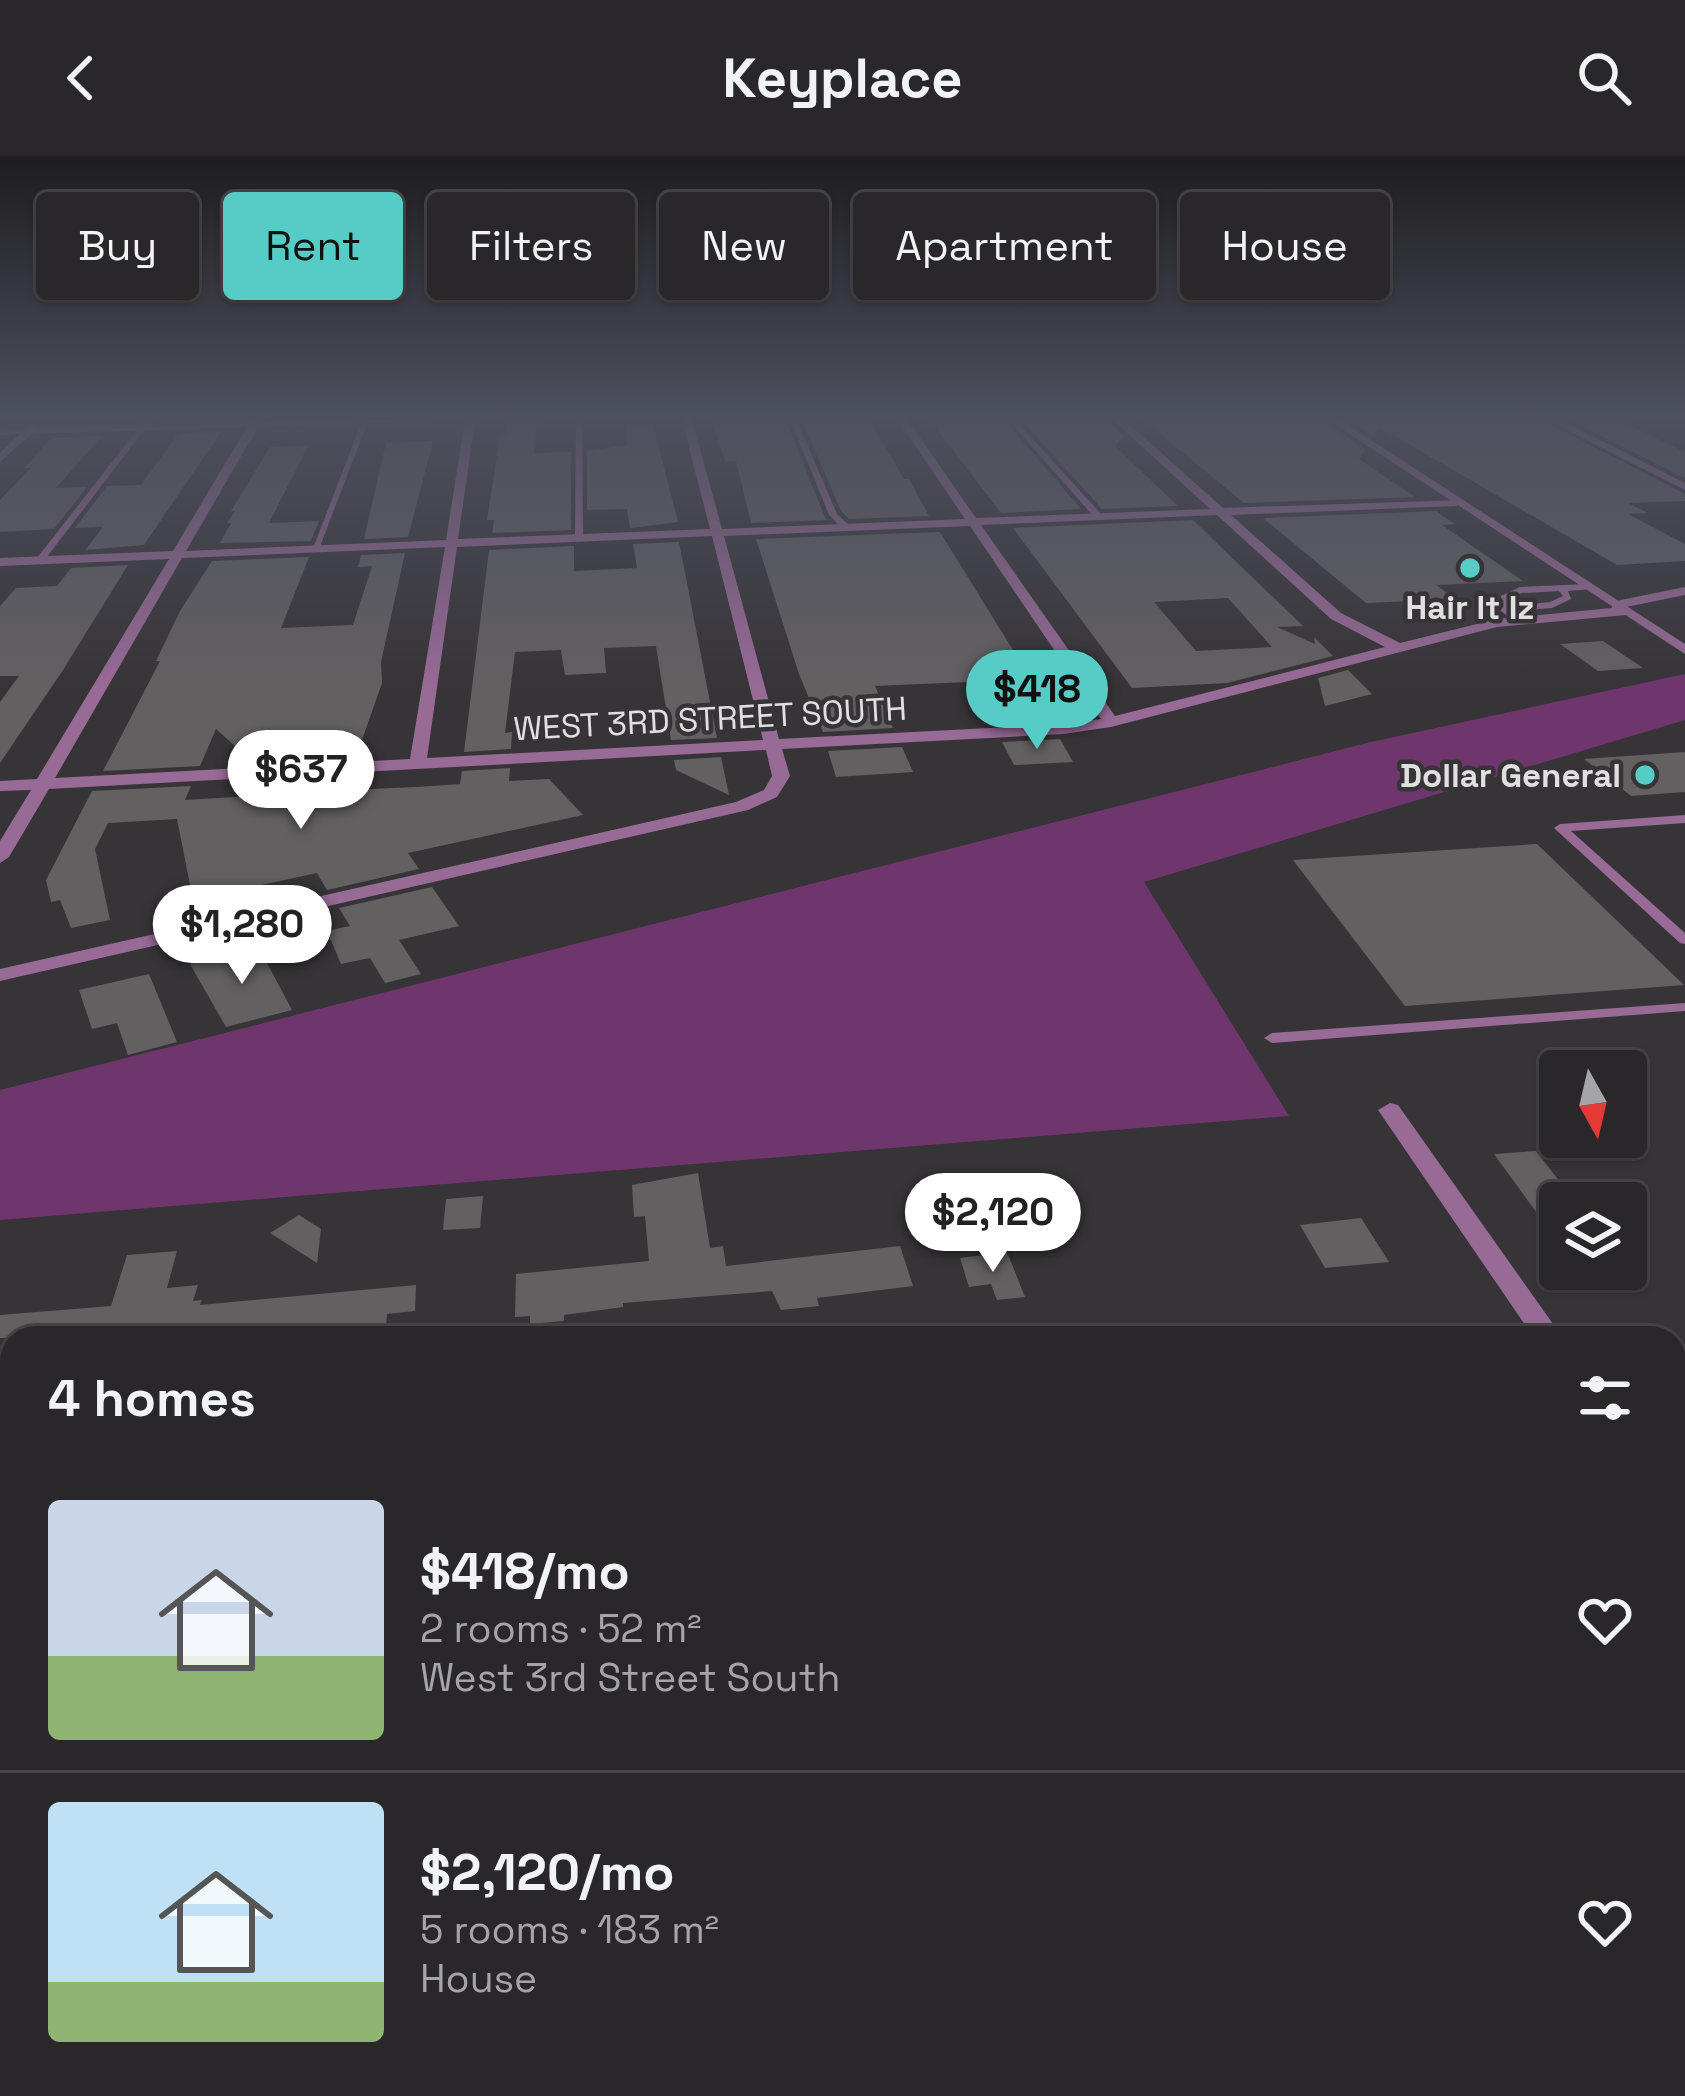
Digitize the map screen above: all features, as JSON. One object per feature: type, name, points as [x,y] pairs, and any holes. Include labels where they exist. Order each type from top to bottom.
[{"type":"street","points":[[0,856],[206,507]]},
{"type":"street","points":[[418,764],[456,507]]},
{"type":"street","points":[[0,975],[742,806],[771,794],[781,782],[711,507]]},
{"type":"street","points":[[962,507],[1111,722]]},
{"type":"street","points":[[1215,507],[1336,616],[1398,648]]},
{"type":"street","points":[[0,562],[1338,507]]},
{"type":"street","points":[[1464,507],[1685,650]]},
{"type":"street","name":"WEST 3RD STREET SOUTH","points":[[0,786],[1064,729],[1111,722],[1513,615],[1621,608],[1685,591]]},
{"type":"street","points":[[1390,1110],[1541,1326]]},
{"type":"lane","points":[[40,560],[81,507]]},
{"type":"lane","points":[[315,549],[332,507]]},
{"type":"lane","points":[[579,507],[579,537]]},
{"type":"lane","points":[[829,507],[846,527]]},
{"type":"lane","points":[[1089,507],[1098,516]]},
{"type":"lane","points":[[1562,588],[1568,597],[1513,615],[1506,596],[1520,590],[1562,588],[1588,587]]},
{"type":"lane","points":[[1685,819],[1560,828],[1685,940]]},
{"type":"lane","points":[[1272,1038],[1685,1007]]},
{"type":"shaded area","points":[[1685,674],[1685,720],[1144,882],[1289,1116],[0,1220],[0,1090],[1371,742]]},
{"type":"building","points":[[0,507],[72,507],[54,529],[0,532]]},
{"type":"building","points":[[91,507],[170,507],[144,545],[85,550],[103,527],[75,528]]},
{"type":"building","points":[[234,507],[277,507],[269,523],[319,521],[311,541],[220,543],[235,511],[231,511]]},
{"type":"building","points":[[371,507],[416,507],[408,537],[364,539]]},
{"type":"building","points":[[489,507],[571,507],[571,530],[492,533],[494,520],[487,520]]},
{"type":"building","points":[[674,507],[678,522],[630,528],[627,509],[587,510]]},
{"type":"building","points":[[747,507],[821,507],[828,520],[751,523]]},
{"type":"building","points":[[839,507],[924,507],[929,516],[849,519]]},
{"type":"building","points":[[996,507],[1081,509],[1001,513]]},
{"type":"building","points":[[1516,507],[1635,507],[1648,513],[1628,514],[1685,544],[1685,561],[1617,565]]},
{"type":"building","points":[[1436,511],[1455,524],[1442,525],[1523,581],[1436,585],[1456,599],[1366,603],[1263,518]]},
{"type":"building","points":[[1193,520],[1303,626],[1277,627],[1315,644],[1314,637],[1333,656],[1227,683],[1132,688],[1013,528]],"holes":[[[1228,598],[1272,647],[1196,651],[1154,602]]]},
{"type":"building","points":[[940,532],[1037,689],[1031,690],[1049,720],[993,723],[968,682],[875,686],[893,728],[823,732],[799,674],[756,539]]},
{"type":"building","points":[[679,542],[717,738],[671,740],[656,646],[604,648],[606,673],[565,675],[561,650],[515,652],[505,733],[512,732],[511,749],[464,752],[489,550],[574,546],[574,571],[637,568],[633,544]]},
{"type":"building","points":[[405,553],[381,662],[382,683],[356,757],[254,763],[216,729],[200,766],[103,771],[160,661],[156,661],[180,611],[212,561],[309,557],[281,628],[353,625],[372,566],[358,567],[361,555]]},
{"type":"building","points":[[128,565],[0,763],[0,702],[19,676],[0,676],[0,606],[16,588],[57,586],[71,568]]},
{"type":"building","points":[[1603,641],[1643,668],[1598,671],[1560,644]]},
{"type":"building","points":[[1348,670],[1372,694],[1325,706],[1318,678]]},
{"type":"building","points":[[1060,739],[1073,762],[1014,765],[1002,742]]},
{"type":"building","points":[[902,747],[913,772],[836,777],[828,751]]},
{"type":"building","name":"Dollar General","points":[[1685,752],[1685,792],[1631,796],[1584,759]]},
{"type":"building","points":[[721,757],[729,795],[676,770],[674,760]]},
{"type":"building","points":[[510,768],[509,781],[549,779],[583,815],[408,853],[419,869],[327,890],[317,873],[193,900],[177,819],[108,823],[95,849],[110,920],[71,928],[60,900],[51,902],[46,880],[92,791],[191,786],[185,800],[288,794],[274,781],[352,777],[349,790],[460,784],[462,771]]},
{"type":"building","points":[[1537,844],[1684,985],[1405,1006],[1293,860]]},
{"type":"building","points":[[432,887],[459,926],[399,940],[421,974],[385,983],[370,958],[341,964],[327,931],[350,926],[339,908]]},
{"type":"building","points":[[259,948],[292,1010],[226,1027],[190,964]]},
{"type":"building","points":[[149,974],[177,1042],[128,1055],[117,1023],[92,1029],[79,990]]},
{"type":"building","points":[[1536,1151],[1560,1182],[1539,1182],[1539,1216],[1494,1154]]},
{"type":"building","points":[[698,1173],[710,1248],[723,1246],[726,1266],[900,1246],[913,1286],[817,1298],[819,1306],[781,1310],[772,1291],[623,1303],[623,1307],[564,1315],[564,1321],[530,1324],[530,1316],[515,1317],[516,1274],[649,1261],[645,1216],[634,1217],[632,1185]]},
{"type":"building","points":[[483,1196],[480,1228],[443,1230],[446,1199]]},
{"type":"building","points":[[299,1215],[321,1229],[317,1263],[270,1233]]},
{"type":"building","points":[[1361,1218],[1389,1262],[1325,1268],[1300,1225]]},
{"type":"building","points":[[177,1251],[167,1288],[198,1285],[193,1301],[202,1300],[200,1305],[416,1285],[415,1311],[387,1314],[386,1326],[0,1326],[0,1315],[111,1306],[127,1255]]},
{"type":"building","points":[[1007,1252],[1025,1297],[997,1300],[991,1284],[969,1287],[960,1258]]},
{"type":"place","name":"Hair It Iz","points":[[1470,568]]},
{"type":"place","name":"Dollar General","points":[[1645,775]]}]
